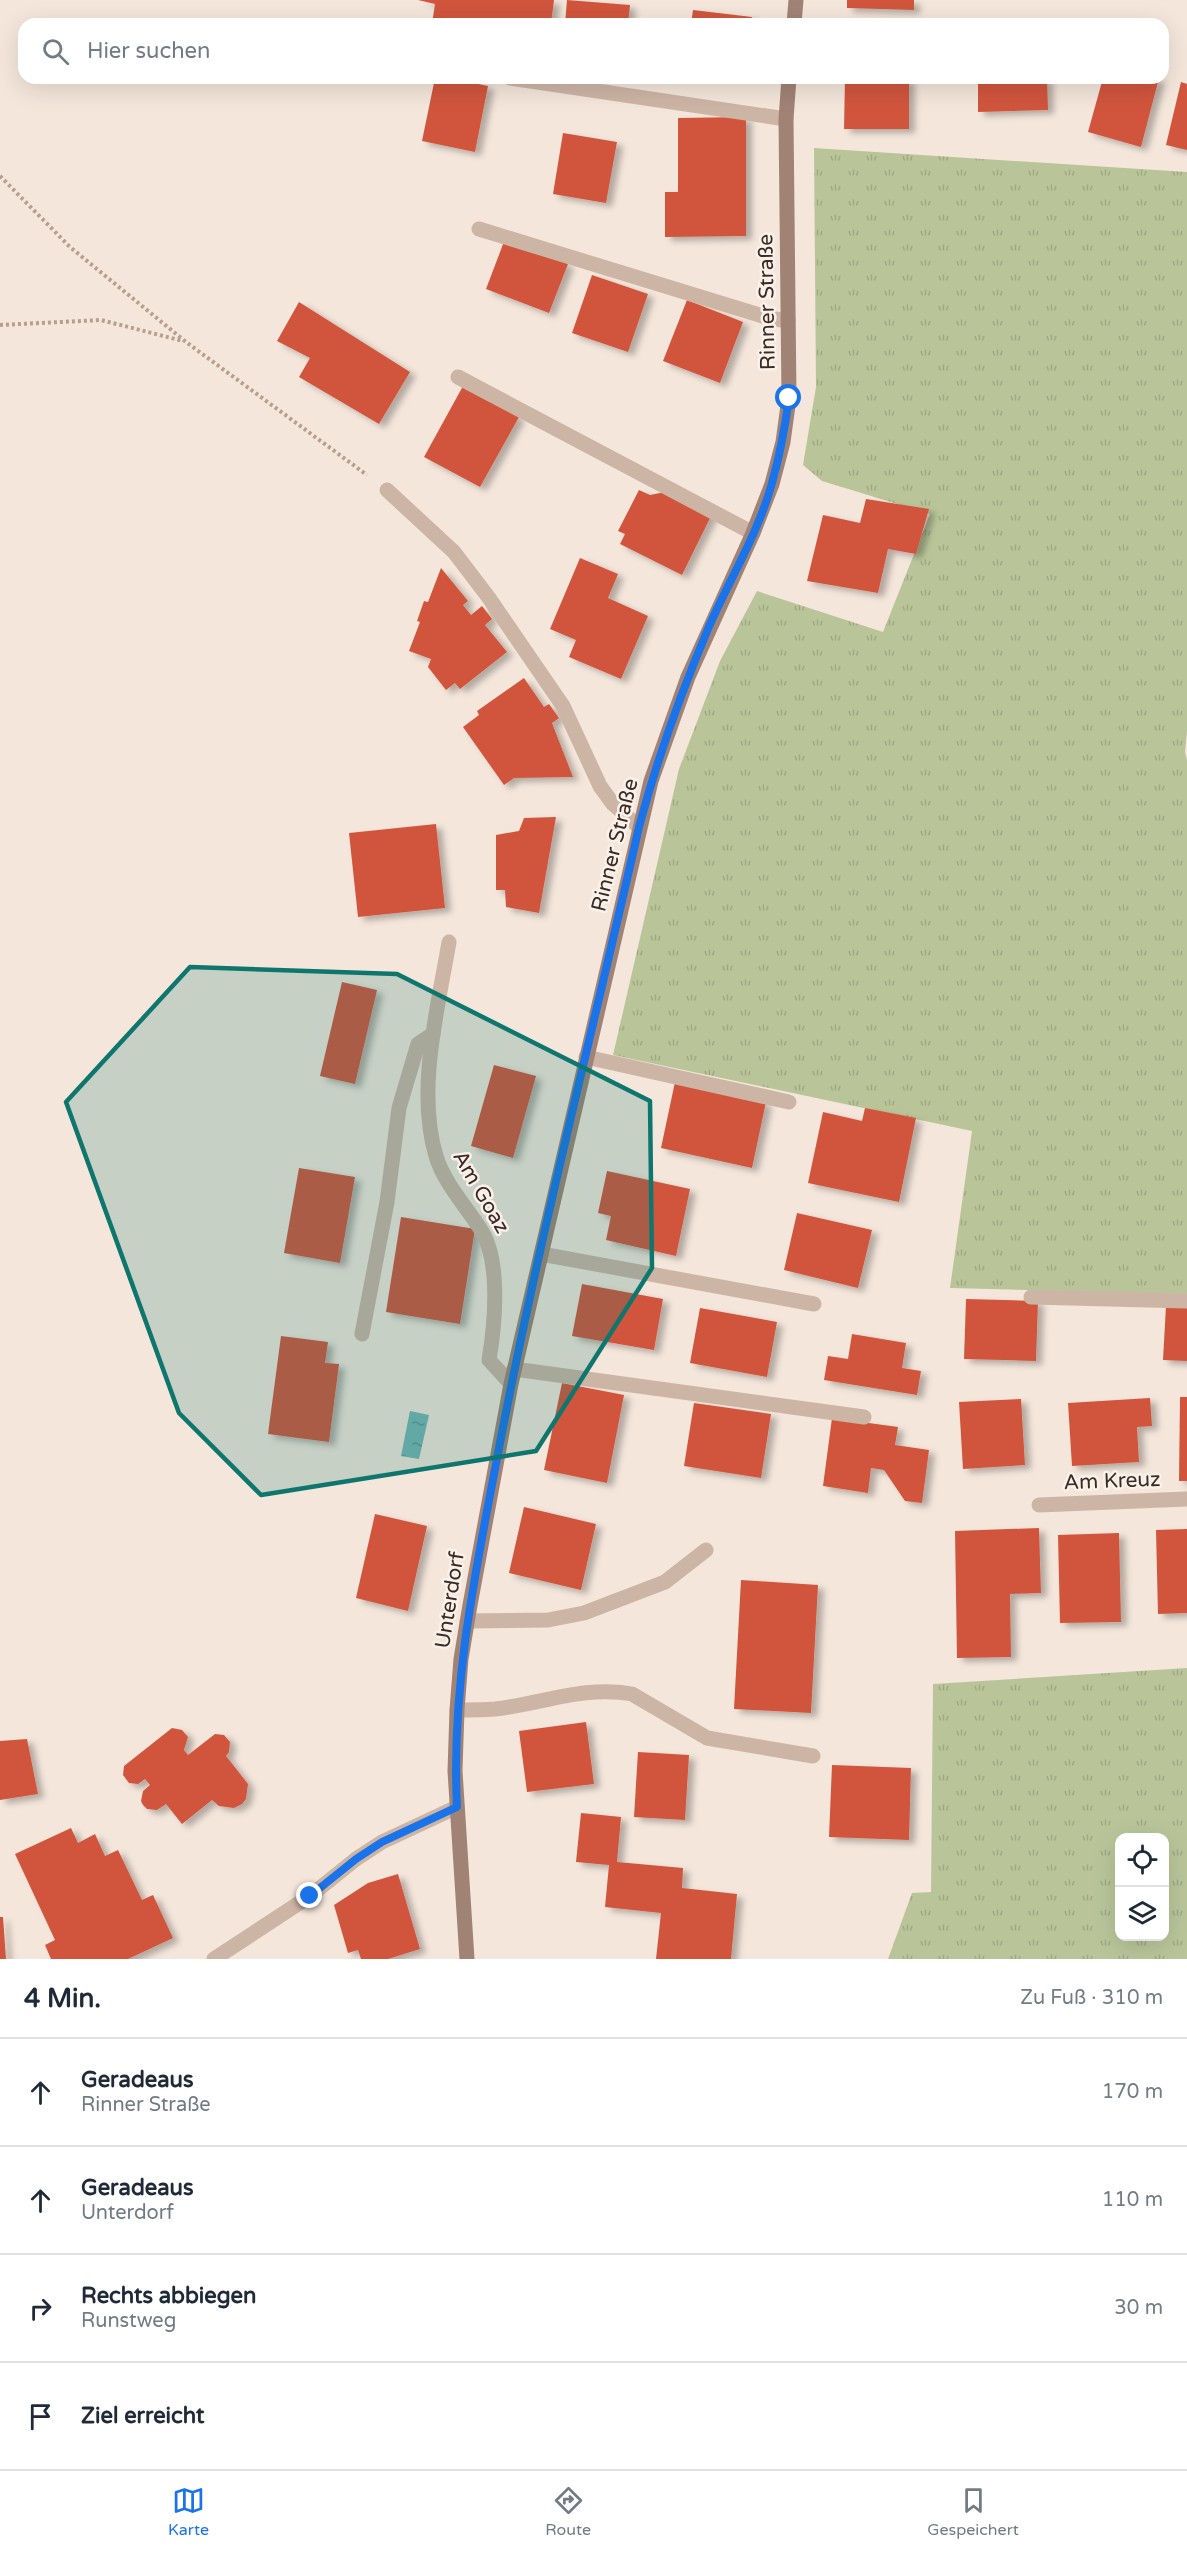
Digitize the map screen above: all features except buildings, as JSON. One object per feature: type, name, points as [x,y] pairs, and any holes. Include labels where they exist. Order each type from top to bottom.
[{"type":"main road","points":[[794,18],[796,0]]},
{"type":"main road","name":"Rinner Straße","points":[[541,1254],[651,781],[688,677],[753,533],[772,484],[783,442],[789,398],[786,118],[789,84]]},
{"type":"main road","name":"Unterdorf","points":[[467,1959],[455,1771],[457,1710],[467,1621],[512,1376],[541,1254]]},
{"type":"street","points":[[551,84],[786,118]]},
{"type":"street","points":[[479,229],[770,318],[788,321]]},
{"type":"street","points":[[458,377],[753,533]]},
{"type":"street","points":[[387,490],[454,552],[489,598],[563,706],[600,786],[613,804],[639,827]]},
{"type":"street","name":"Am Goaz","points":[[449,942],[433,1034],[428,1110],[436,1157],[444,1177],[489,1245],[494,1312],[494,1332],[489,1360],[512,1376]]},
{"type":"street","points":[[362,1334],[387,1202],[399,1108],[418,1044],[433,1034]]},
{"type":"street","points":[[586,1057],[789,1102]]},
{"type":"street","points":[[541,1254],[814,1304]]},
{"type":"street","points":[[1031,1297],[1187,1301]]},
{"type":"street","points":[[512,1376],[553,1376],[864,1417]]},
{"type":"street","name":"Am Kreuz","points":[[1039,1505],[1187,1499]]},
{"type":"street","points":[[467,1621],[548,1620],[584,1613],[665,1582],[706,1550]]},
{"type":"street","points":[[457,1710],[495,1709],[597,1691],[621,1692],[632,1694],[707,1738],[813,1756]]},
{"type":"street","points":[[214,1959],[310,1896],[356,1859],[382,1842],[457,1807]]},
{"type":"path","points":[[0,176],[70,247],[186,342],[387,490]]},
{"type":"path","points":[[0,325],[101,320],[186,342]]},
{"type":"highlighted area","points":[[190,967],[397,974],[650,1101],[652,1268],[536,1451],[261,1495],[179,1413],[66,1102]]},
{"type":"green space","points":[[814,148],[1187,172],[1187,731],[1185,752],[1187,760],[1187,1294],[950,1288],[972,1131],[613,1055],[679,769],[720,661],[757,591],[883,632],[930,514],[822,481],[803,465],[816,387]]},
{"type":"green space","points":[[1187,1668],[1187,1959],[888,1959],[912,1893],[931,1892],[933,1684]]},
{"type":"water","points":[[410,1411],[429,1415],[419,1459],[401,1456]]},
{"type":"route","points":[[310,1896],[356,1859],[382,1842],[457,1807],[455,1740],[461,1659],[483,1529],[511,1384],[639,827],[651,781],[688,677],[753,533],[772,484],[783,442],[789,398]]}]
